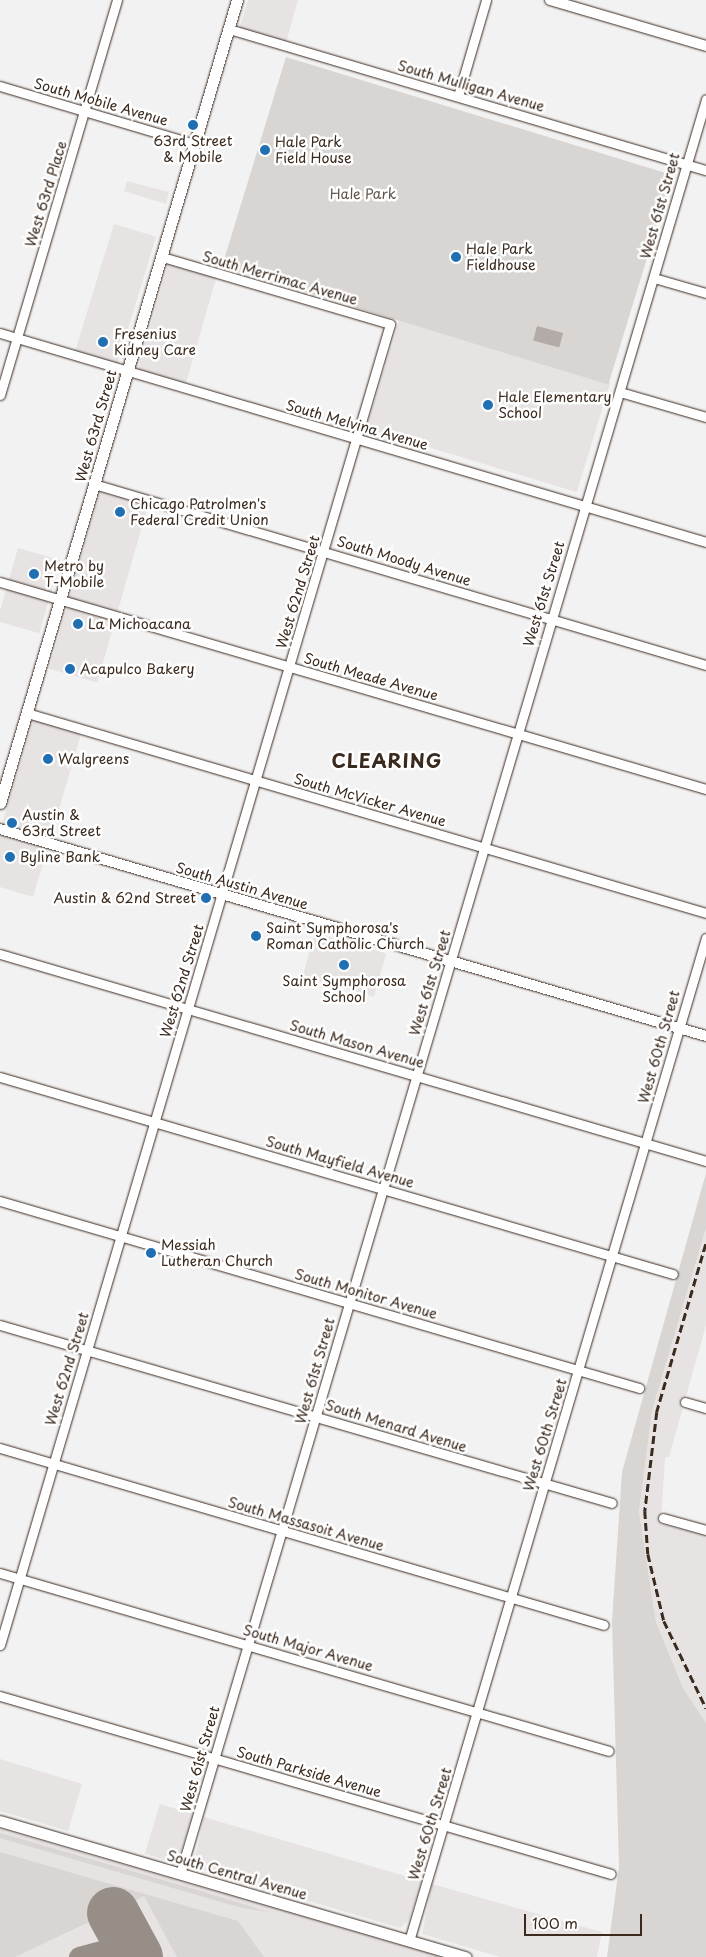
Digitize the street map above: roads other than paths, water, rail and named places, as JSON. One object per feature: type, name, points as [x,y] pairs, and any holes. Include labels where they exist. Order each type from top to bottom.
[{"type":"main road","name":"West 63rd Street","points":[[0,803],[237,0]]},
{"type":"main road","name":"South Central Avenue","points":[[0,1821],[466,1957]]},
{"type":"street","name":"West 63rd Place","points":[[0,395],[118,0]]},
{"type":"street","points":[[458,96],[486,0]]},
{"type":"street","points":[[550,0],[706,46]]},
{"type":"street","name":"South Mulligan Avenue","points":[[229,29],[706,170]]},
{"type":"street","name":"South Mobile Avenue","points":[[0,86],[195,144]]},
{"type":"street","name":"West 61st Street","points":[[180,1874],[706,100]]},
{"type":"street","name":"South Merrimac Avenue","points":[[162,257],[390,324]]},
{"type":"street","points":[[654,278],[706,293]]},
{"type":"street","name":"West 62nd Street","points":[[0,1645],[390,324]]},
{"type":"street","name":"South Melvina Avenue","points":[[0,334],[706,542]]},
{"type":"street","points":[[620,392],[706,417]]},
{"type":"street","name":"South Moody Avenue","points":[[94,484],[706,665]]},
{"type":"street","name":"South Meade Avenue","points":[[0,582],[706,788]]},
{"type":"street","name":"South McVicker Avenue","points":[[27,713],[706,913]]},
{"type":"street","name":"South Austin Avenue","points":[[0,829],[706,1036]]},
{"type":"street","name":"West 60th Street","points":[[409,1941],[706,938]]},
{"type":"street","name":"South Mason Avenue","points":[[0,954],[706,1161]]},
{"type":"street","name":"South Mayfield Avenue","points":[[0,1076],[673,1274]]},
{"type":"street","name":"South Monitor Avenue","points":[[0,1201],[639,1388]]},
{"type":"street","name":"South Menard Avenue","points":[[0,1325],[612,1504]]},
{"type":"street","points":[[685,1402],[706,1408]]},
{"type":"street","name":"South Massasoit Avenue","points":[[0,1448],[604,1626]]},
{"type":"street","points":[[663,1518],[706,1530]]},
{"type":"street","name":"South Major Avenue","points":[[0,1573],[609,1750]]},
{"type":"street","name":"South Parkside Avenue","points":[[0,1696],[611,1874]]},
{"type":"railway","points":[[706,1244],[657,1412],[645,1511],[648,1554],[664,1621],[706,1708]]},
{"type":"place","name":"63rd Street & Mobile","points":[[193,125]]},
{"type":"place","name":"Hale Park Field House","points":[[265,150]]},
{"type":"place","name":"Hale Park Fieldhouse","points":[[456,257]]},
{"type":"place","name":"Fresenius Kidney Care","points":[[103,342]]},
{"type":"place","name":"Hale Elementary School","points":[[488,405]]},
{"type":"place","name":"Chicago Patrolmen's Federal Credit Union","points":[[120,512]]},
{"type":"place","name":"Metro by T-Mobile","points":[[34,574]]},
{"type":"place","name":"La Michoacana","points":[[78,624]]},
{"type":"place","name":"Acapulco Bakery","points":[[70,669]]},
{"type":"place","name":"Walgreens","points":[[48,759]]},
{"type":"place","name":"Austin & 63rd Street","points":[[12,823]]},
{"type":"place","name":"Byline Bank","points":[[10,857]]},
{"type":"place","name":"Austin & 62nd Street","points":[[206,898]]},
{"type":"place","name":"Saint Symphorosa's Roman Catholic Church","points":[[256,936]]},
{"type":"place","name":"Saint Symphorosa School","points":[[344,965]]},
{"type":"place","name":"Messiah Lutheran Church","points":[[151,1253]]},
{"type":"district","name":"CLEARING","points":[[387,761]]},
{"type":"park label","name":"Hale Park","points":[[363,194]]}]
